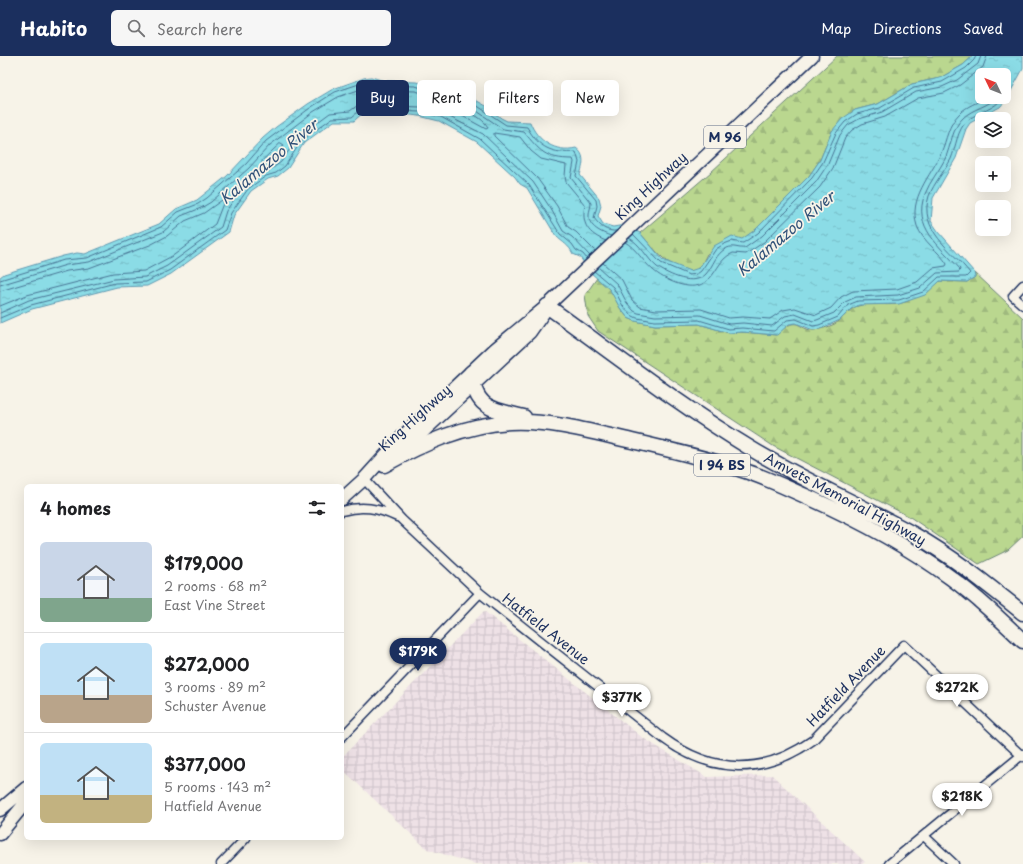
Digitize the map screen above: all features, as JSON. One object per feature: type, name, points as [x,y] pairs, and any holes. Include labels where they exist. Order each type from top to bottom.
[{"type":"highway","name":"Amvets Memorial Highway","points":[[547,306],[663,391],[724,432],[782,466],[913,534],[972,573],[1023,613]]},
{"type":"highway","name":"I 94 BS","points":[[472,380],[481,402],[492,410],[559,425]]},
{"type":"highway","name":"Amvets Memorial Highway","points":[[384,465],[431,441],[468,429],[510,422],[559,425],[686,454],[749,472],[774,482],[838,511],[890,539],[945,574],[970,593],[1023,641]]},
{"type":"highway","points":[[970,593],[979,593],[1023,624]]},
{"type":"main road","name":"King Highway","points":[[364,479],[384,465],[472,380],[495,349],[547,306],[638,218],[812,56]]},
{"type":"main road","name":"King Highway","points":[[344,497],[364,479],[402,438],[472,380]]},
{"type":"main road","points":[[0,810],[24,790]]},
{"type":"main road","points":[[0,834],[24,804]]},
{"type":"street","points":[[1023,285],[1013,296],[1023,305]]},
{"type":"street","name":"Hatfield Avenue","points":[[364,479],[402,520],[480,593],[673,745],[696,758],[720,765],[744,767],[771,763],[798,750],[813,740],[904,645],[1022,755]]},
{"type":"street","points":[[344,511],[359,507],[372,508],[386,512],[402,520]]},
{"type":"street","points":[[344,735],[480,593]]},
{"type":"street","points":[[889,864],[1022,755]]},
{"type":"street","points":[[924,836],[954,864]]},
{"type":"street","points":[[221,864],[244,840]]},
{"type":"shaded area","points":[[484,611],[643,738],[707,777],[772,775],[865,862],[862,864],[475,864],[427,849],[344,771],[344,755]]},
{"type":"green space","points":[[837,56],[973,56],[963,65],[940,78],[912,84],[878,104],[855,110],[832,131],[820,160],[809,176],[771,215],[742,240],[707,254],[696,271],[678,268],[657,253],[640,233],[711,172]]},
{"type":"green space","points":[[974,272],[1023,318],[1023,536],[1008,550],[979,564],[910,517],[773,446],[598,331],[588,316],[585,295],[597,278],[611,290],[620,308],[628,318],[635,321],[655,325],[699,324],[729,333],[742,332],[776,335],[790,324],[799,325],[812,330],[825,328],[837,323],[855,307],[867,304],[902,303],[920,295],[940,281],[967,282],[975,277]]},
{"type":"water","name":"Kalamazoo River","points":[[973,56],[1023,56],[1023,69],[1011,91],[1011,68],[975,68],[975,104],[1003,104],[991,112],[975,112],[975,120],[970,123],[966,129],[956,158],[933,198],[931,221],[974,272],[975,277],[967,282],[940,281],[925,295],[899,304],[859,305],[851,309],[840,320],[820,329],[813,330],[796,323],[789,324],[777,335],[742,332],[729,333],[699,324],[655,325],[628,318],[620,308],[610,290],[590,272],[580,257],[573,254],[568,246],[556,236],[527,188],[520,184],[515,177],[477,142],[439,121],[419,116],[476,116],[476,100],[484,105],[484,116],[499,116],[507,121],[530,122],[537,135],[548,144],[561,149],[576,148],[581,154],[583,160],[580,175],[599,198],[601,206],[598,216],[603,224],[613,227],[625,225],[640,233],[663,260],[690,271],[699,268],[714,246],[732,236],[742,239],[755,230],[809,176],[820,160],[832,131],[842,119],[855,110],[878,104],[912,84],[940,78],[963,65]]},
{"type":"water","points":[[371,77],[382,80],[358,80],[364,78]]},
{"type":"water","name":"Kalamazoo River","points":[[356,81],[356,116],[359,116],[354,121],[334,121],[304,143],[288,168],[278,176],[268,179],[251,191],[234,215],[229,232],[171,274],[147,286],[117,287],[32,309],[0,323],[0,277],[4,274],[63,256],[77,253],[85,254],[159,224],[176,209],[197,200],[227,176],[263,138],[276,127],[308,104],[333,89]]},
{"type":"water","points":[[409,82],[416,82],[417,116],[409,115]]}]
